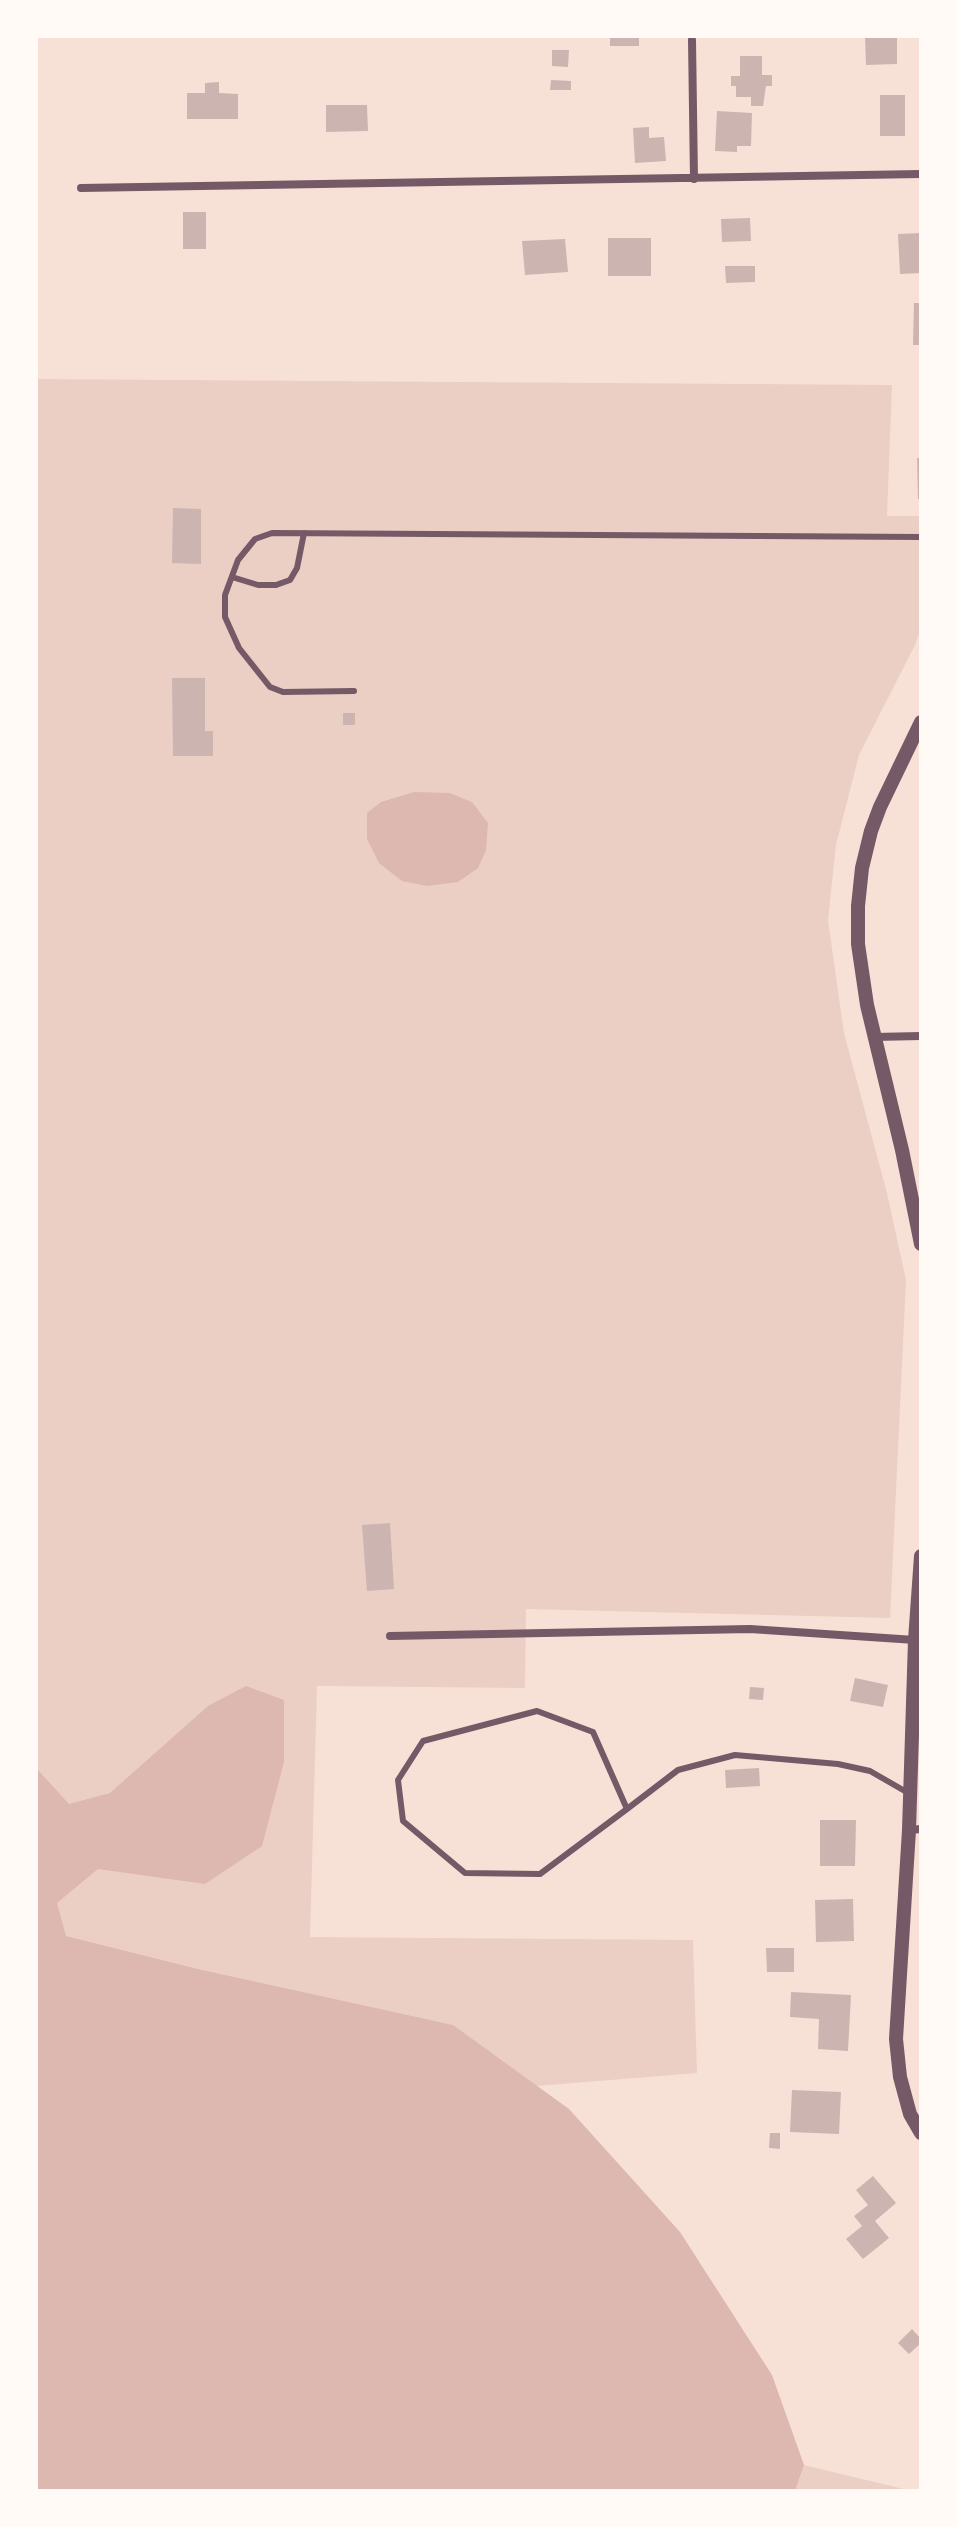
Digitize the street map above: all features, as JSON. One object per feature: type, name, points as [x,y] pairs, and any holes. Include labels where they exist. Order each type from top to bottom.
[{"type":"street","points":[[692,40],[694,179]]},
{"type":"street","points":[[81,188],[921,174]]},
{"type":"street","points":[[921,722],[880,807],[862,868],[858,906],[858,944],[874,1037],[921,1244]]},
{"type":"street","points":[[874,1037],[921,1036]]},
{"type":"street","points":[[921,1556],[910,1794],[915,1830],[896,2039],[900,2077],[910,2114],[921,2133]]},
{"type":"street","points":[[390,1636],[750,1629],[915,1640]]},
{"type":"lane","points":[[354,691],[283,692],[270,687],[239,648],[225,617],[225,595],[238,560],[255,539],[272,533],[921,537]]},
{"type":"lane","points":[[232,577],[258,585],[276,585],[290,580],[297,568],[304,533]]},
{"type":"lane","points":[[627,1809],[593,1732],[537,1711],[423,1741],[398,1780],[403,1821],[465,1873],[540,1874],[627,1809],[678,1770],[735,1755],[849,1766],[870,1771],[910,1794]]},
{"type":"shaded area","points":[[36,379],[892,385],[887,516],[921,516],[921,628],[859,755],[836,845],[828,920],[844,1033],[887,1193],[906,1280],[890,1618],[526,1609],[525,1688],[317,1686],[310,1937],[693,1940],[697,2073],[537,2086],[36,2027]]},
{"type":"shaded area","points":[[414,792],[450,793],[472,802],[488,823],[486,850],[478,868],[458,882],[427,886],[402,881],[379,863],[367,839],[367,813],[381,802]]},
{"type":"shaded area","points":[[246,1686],[284,1700],[284,1762],[262,1846],[205,1884],[98,1869],[57,1903],[66,1936],[202,1970],[453,2025],[569,2109],[680,2232],[772,2375],[804,2465],[795,2491],[36,2491],[36,1768],[69,1804],[110,1793],[208,1706]]},
{"type":"shaded area","points":[[804,2465],[912,2491],[795,2491]]},
{"type":"building","points":[[610,36],[639,36],[639,46],[610,46]]},
{"type":"building","points":[[865,36],[897,36],[897,64],[866,65]]},
{"type":"building","points":[[552,50],[569,50],[568,67],[552,66]]},
{"type":"building","points":[[740,56],[762,56],[762,75],[772,75],[772,86],[766,86],[763,106],[751,106],[751,97],[736,97],[736,86],[731,86],[731,76],[740,76]]},
{"type":"building","points":[[551,80],[571,81],[571,90],[550,90]]},
{"type":"building","points":[[219,82],[219,93],[238,94],[238,119],[187,119],[187,93],[205,93],[205,83]]},
{"type":"building","points":[[880,95],[905,95],[905,136],[880,136]]},
{"type":"building","points":[[326,105],[367,105],[368,131],[326,132]]},
{"type":"building","points":[[717,111],[752,113],[751,146],[737,146],[737,152],[715,151]]},
{"type":"building","points":[[649,127],[649,138],[664,137],[666,161],[635,163],[633,128]]},
{"type":"building","points":[[183,212],[206,212],[206,249],[183,249]]},
{"type":"building","points":[[750,218],[751,241],[722,242],[721,219]]},
{"type":"building","points":[[921,233],[921,273],[900,274],[898,234]]},
{"type":"building","points":[[608,238],[651,238],[651,276],[608,276]]},
{"type":"building","points":[[565,239],[568,272],[525,275],[522,241]]},
{"type":"building","points":[[725,266],[755,266],[755,282],[726,283]]},
{"type":"building","points":[[914,303],[921,303],[921,345],[913,345]]},
{"type":"building","points":[[917,458],[921,458],[921,499],[918,499]]},
{"type":"building","points":[[173,508],[201,509],[201,564],[172,563]]},
{"type":"building","points":[[172,678],[205,678],[205,731],[213,731],[213,756],[173,756]]},
{"type":"building","points":[[343,713],[355,713],[355,725],[343,725]]},
{"type":"building","points":[[390,1523],[394,1589],[367,1591],[362,1525]]},
{"type":"building","points":[[855,1678],[888,1685],[883,1707],[850,1701]]},
{"type":"building","points":[[750,1687],[764,1688],[763,1700],[749,1699]]},
{"type":"building","points":[[759,1768],[760,1786],[726,1788],[725,1770]]},
{"type":"building","points":[[820,1820],[856,1820],[855,1866],[820,1866]]},
{"type":"building","points":[[853,1899],[854,1941],[816,1942],[815,1900]]},
{"type":"building","points":[[766,1948],[794,1948],[794,1972],[767,1972]]},
{"type":"building","points":[[791,1992],[851,1995],[848,2051],[818,2049],[819,2019],[790,2017]]},
{"type":"building","points":[[792,2090],[841,2092],[839,2134],[790,2132]]},
{"type":"building","points":[[770,2133],[780,2133],[780,2149],[769,2148]]},
{"type":"building","points":[[873,2176],[896,2203],[875,2221],[889,2238],[863,2259],[846,2239],[862,2226],[854,2216],[868,2205],[856,2190]]},
{"type":"building","points":[[912,2329],[921,2343],[909,2354],[898,2343]]}]
